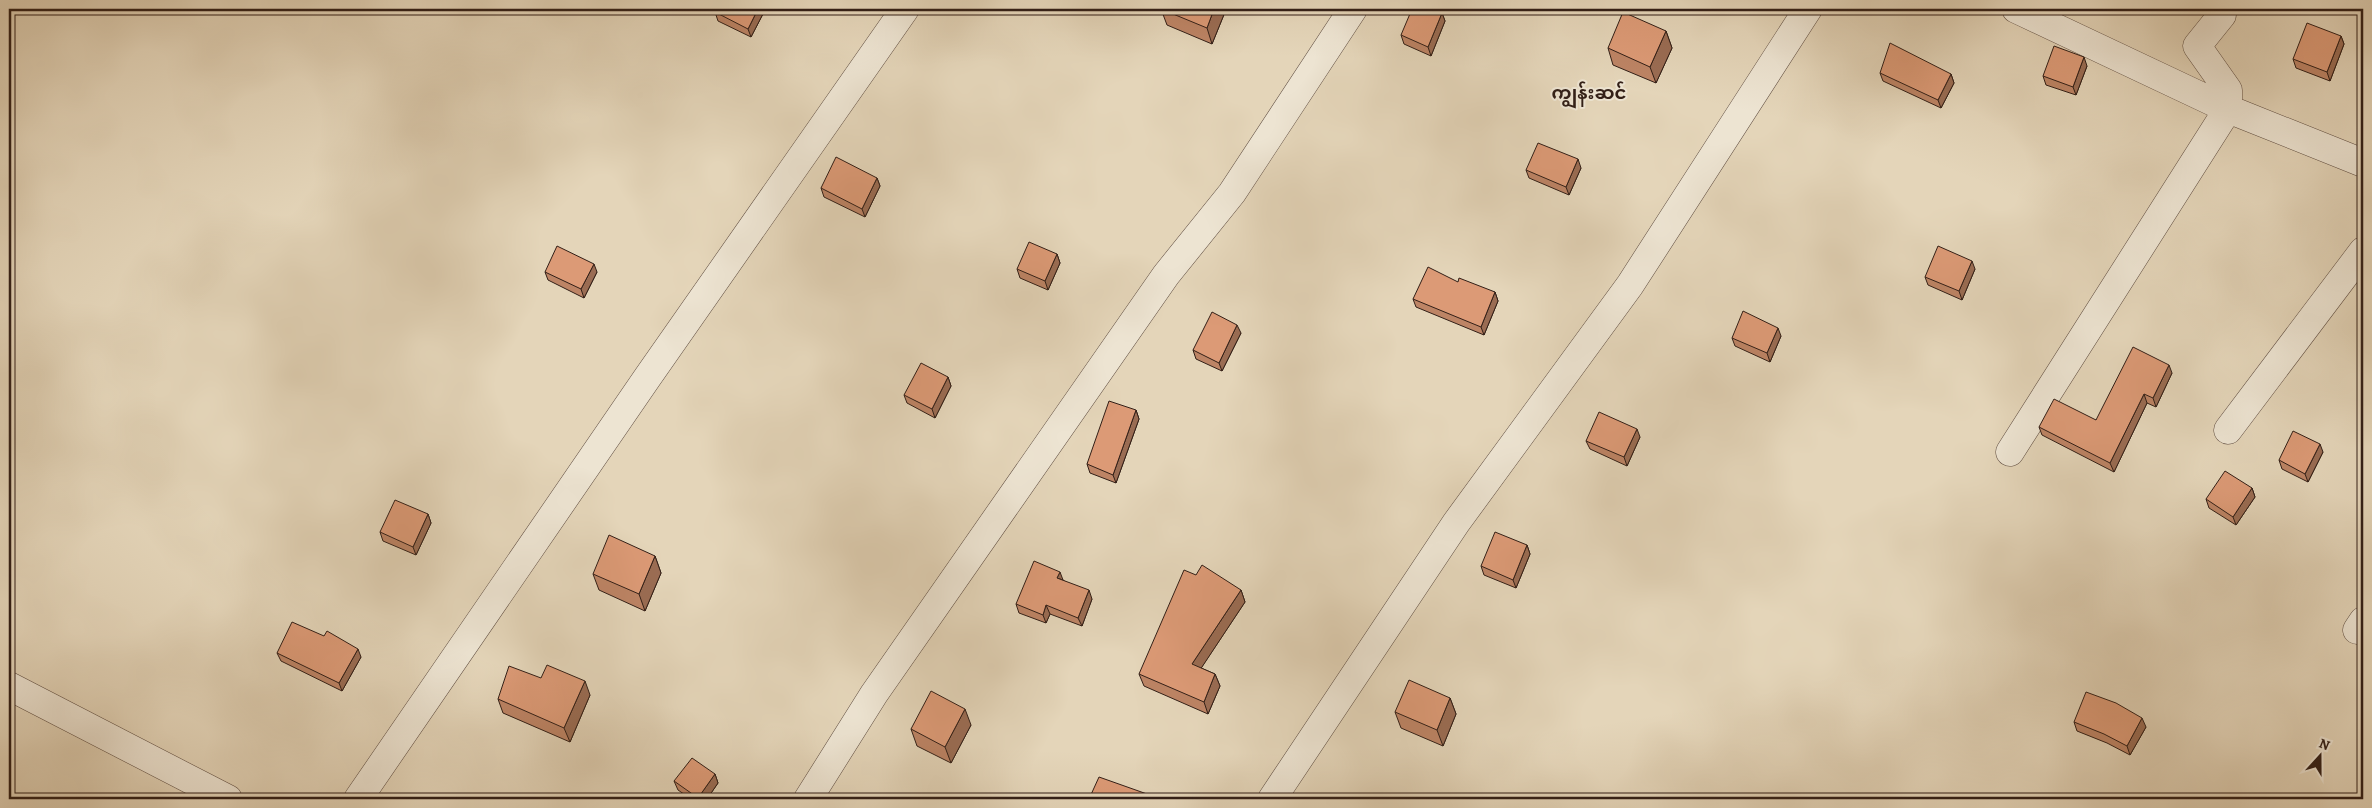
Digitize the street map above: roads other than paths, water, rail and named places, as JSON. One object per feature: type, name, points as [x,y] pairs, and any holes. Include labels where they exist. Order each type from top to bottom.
[{"type":"street","points":[[358,799],[647,378],[905,9]]},
{"type":"street","points":[[808,799],[874,694],[1166,275],[1232,193],[1353,9]]},
{"type":"street","points":[[1272,799],[1456,523],[1630,285],[1808,9]]},
{"type":"street","points":[[2016,9],[2228,109],[2363,163]]},
{"type":"street","points":[[2010,452],[2228,109],[2228,90],[2197,46],[2222,15],[2222,9]]},
{"type":"street","points":[[2228,430],[2363,250]]},
{"type":"street","points":[[9,686],[228,799]]},
{"type":"district","name":"ကျွန်းဆင်","points":[[1589,93]]}]
